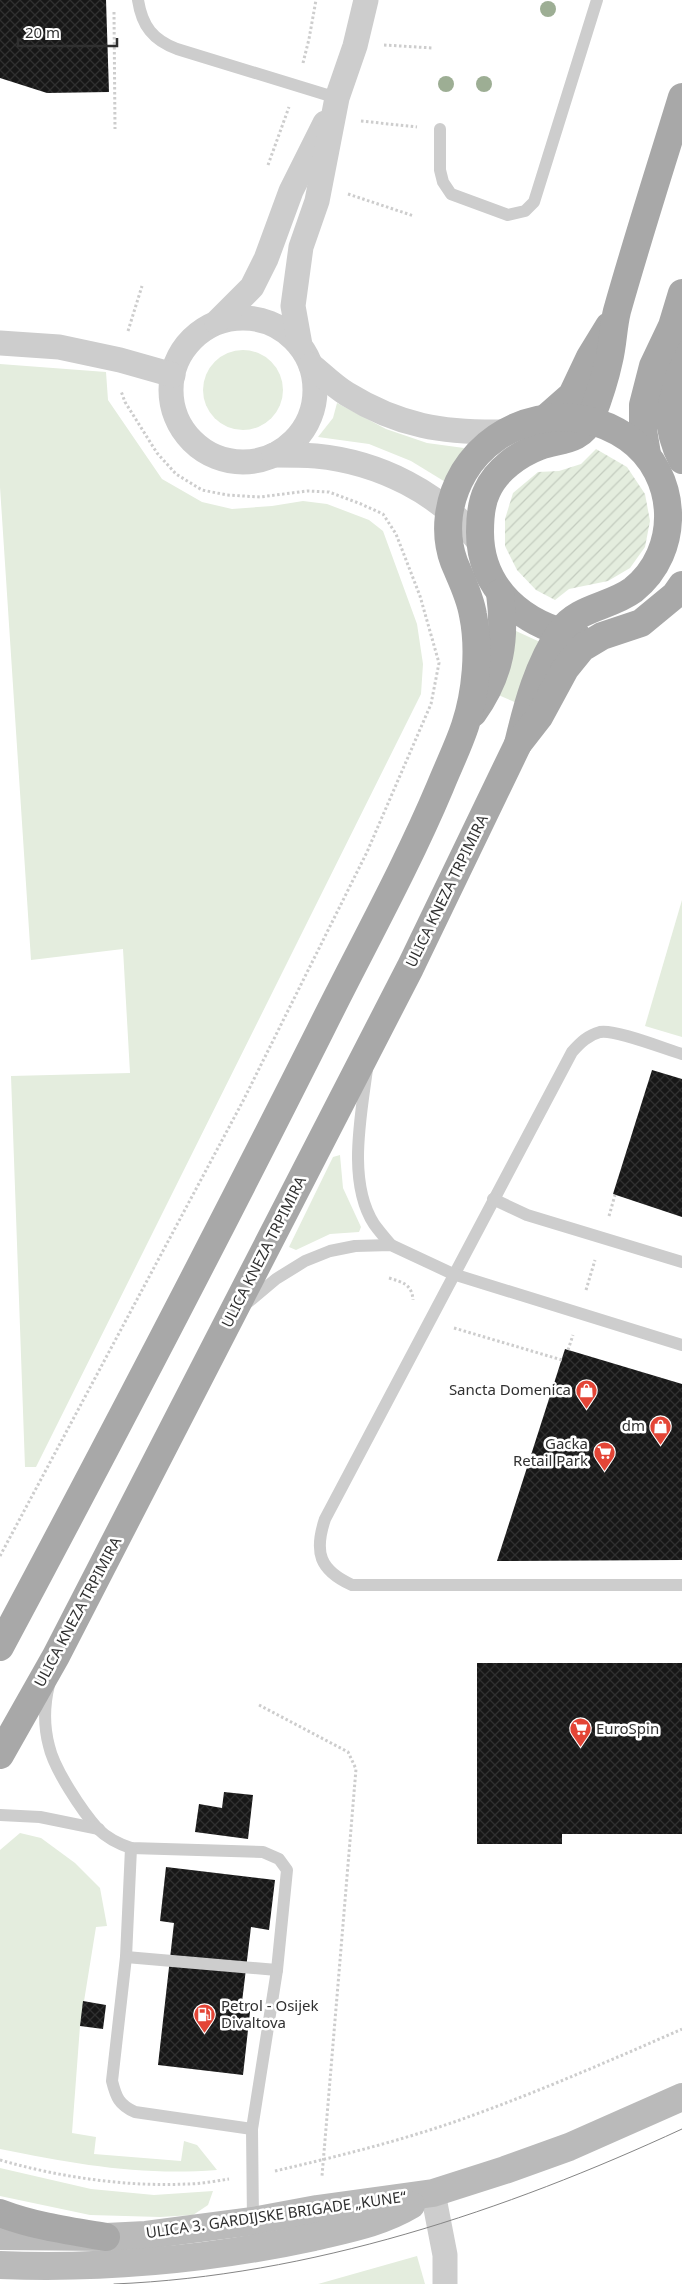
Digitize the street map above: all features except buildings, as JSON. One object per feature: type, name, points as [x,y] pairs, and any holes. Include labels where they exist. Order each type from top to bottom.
[{"type":"main road","points":[[602,636],[581,636],[560,632],[539,625],[517,611],[500,593],[486,567],[480,542],[480,518],[486,491],[501,471],[520,455],[542,445],[562,442],[578,434],[590,420],[609,361],[616,314],[682,97]]},
{"type":"main road","points":[[647,454],[643,430],[643,405],[653,366],[672,326],[682,293]]},
{"type":"main road","points":[[547,417],[572,395],[590,357],[616,314]]},
{"type":"main road","points":[[672,326],[667,405],[671,431],[682,460]]},
{"type":"main road","points":[[465,725],[475,667],[474,619],[470,598],[452,556],[447,533],[450,510],[456,488],[467,467],[483,448],[504,432],[525,422],[547,417],[571,417],[590,420],[612,428],[627,437],[647,454],[675,502],[669,530],[665,546],[655,566],[644,581],[630,593],[572,618],[560,632],[538,675],[526,708],[518,744]]},
{"type":"main road","points":[[518,744],[538,717],[565,669],[582,648],[602,636],[641,622],[675,595],[682,585]]},
{"type":"main road","points":[[0,1648],[156,1354],[288,1095],[425,822],[465,725],[490,686],[498,665],[503,616],[500,593]]},
{"type":"main road","name":"ULICA KNEZA TRPIMIRA","points":[[0,1755],[56,1656],[370,1046],[518,744]]},
{"type":"main road","points":[[0,2213],[17,2220],[59,2230],[106,2237]]},
{"type":"street","points":[[337,98],[317,200],[301,247],[295,278],[293,306],[316,386],[314,407],[305,427],[292,443],[274,455],[252,462],[230,460],[208,452],[190,438],[177,419],[171,397],[173,375],[182,352],[197,334],[217,322],[252,287],[266,259],[291,191],[337,98],[355,46],[366,0]]},
{"type":"street","points":[[217,322],[240,318],[262,320],[284,330],[306,355],[345,393],[391,418],[431,428],[470,432],[504,432]]},
{"type":"street","points":[[0,343],[59,348],[120,360],[173,375]]},
{"type":"street","points":[[274,455],[316,456],[349,462],[372,469],[424,491],[465,523],[480,542]]},
{"type":"street","points":[[656,612],[682,605]]},
{"type":"street","name":"ULICA 3. GARDIJSKE BRIGADE „KUNE“","points":[[0,2236],[106,2237],[196,2229],[317,2209],[433,2193],[569,2147],[682,2097]]},
{"type":"street","points":[[433,2193],[445,2255],[445,2284]]},
{"type":"street","name":"ULICA 3. GARDIJSKE BRIGADE „KUNE“","points":[[0,2265],[62,2270],[185,2258],[285,2243],[361,2226],[397,2214],[433,2193]]},
{"type":"lane","points":[[138,0],[139,10],[149,29],[159,42],[177,50],[337,98]]},
{"type":"lane","points":[[440,129],[440,170],[443,182],[451,194],[508,215],[526,211],[534,202],[597,0]]},
{"type":"lane","points":[[682,1054],[616,1034],[602,1032],[586,1038],[572,1052],[325,1519],[319,1538],[320,1552],[326,1567],[335,1577],[352,1585],[682,1585]]},
{"type":"lane","points":[[370,1046],[358,1151],[359,1176],[364,1200],[373,1223],[391,1245],[453,1274],[682,1345]]},
{"type":"lane","points":[[493,1199],[527,1215],[682,1262]]},
{"type":"lane","points":[[225,1326],[251,1299],[276,1279],[305,1261],[330,1251],[355,1246],[391,1245]]},
{"type":"lane","points":[[56,1656],[46,1697],[46,1724],[49,1747],[54,1764],[98,1829],[118,1843],[131,1848],[263,1852],[279,1859],[287,1870],[277,1970],[252,2129],[251,2176],[253,2221]]},
{"type":"lane","points":[[0,1815],[40,1816],[98,1829]]},
{"type":"lane","points":[[131,1848],[126,1957],[112,2081],[117,2098],[124,2107],[135,2112],[252,2129]]},
{"type":"lane","points":[[126,1957],[277,1970]]},
{"type":"path","points":[[114,10],[115,129]]},
{"type":"path","points":[[383,40],[381,45],[433,48]]},
{"type":"path","points":[[357,130],[362,112]]},
{"type":"path","points":[[359,121],[440,129]]},
{"type":"path","points":[[346,194],[414,216]]},
{"type":"path","points":[[0,1556],[244,1101],[367,852],[431,704],[439,663],[420,596],[396,534],[384,514],[329,492],[306,491],[260,497],[227,495],[202,490],[176,474],[157,453],[125,402],[119,382],[120,360],[142,286]]},
{"type":"path","points":[[568,1350],[615,1195]]},
{"type":"path","points":[[388,1278],[407,1285],[412,1291],[414,1299],[409,1314],[562,1360]]},
{"type":"path","points":[[259,1705],[348,1752],[356,1769],[325,2160],[317,2209]]},
{"type":"path","points":[[0,2160],[87,2178],[135,2183],[188,2184],[251,2176],[325,2160],[452,2122],[514,2100],[682,2029]]},
{"type":"green space","points":[[243,350],[258,353],[271,362],[280,375],[283,390],[280,405],[271,418],[258,427],[243,430],[228,427],[215,418],[206,405],[203,390],[206,375],[215,362],[228,353]]},
{"type":"green space","points":[[0,364],[106,372],[108,400],[162,479],[202,502],[232,509],[303,501],[327,504],[369,520],[383,531],[417,624],[423,664],[421,694],[36,1467],[25,1467],[11,1076],[130,1073],[123,949],[31,960],[0,487]]},
{"type":"green space","points":[[337,403],[386,429],[427,443],[464,448],[447,483],[411,461],[369,444],[318,437],[333,418]]},
{"type":"green space","points":[[596,449],[627,467],[645,494],[650,521],[645,547],[630,568],[608,581],[569,589],[555,600],[536,590],[517,570],[505,546],[505,519],[513,493],[538,472],[559,471],[581,464]]},
{"type":"green space","points":[[516,631],[540,642],[517,703],[496,694],[512,651]]},
{"type":"green space","points":[[682,900],[682,1037],[645,1026]]},
{"type":"green space","points":[[340,1155],[343,1188],[361,1227],[359,1232],[330,1234],[296,1250],[289,1247],[333,1157]]},
{"type":"green space","points":[[20,1833],[41,1838],[75,1863],[100,1888],[107,1926],[96,1927],[80,2026],[72,2133],[96,2137],[94,2154],[181,2161],[184,2141],[197,2145],[217,2170],[134,2170],[81,2164],[0,2149],[0,1850]]},
{"type":"green space","points":[[0,2168],[91,2189],[154,2195],[213,2191],[208,2205],[193,2215],[160,2217],[90,2215],[0,2196]]},
{"type":"green space","points":[[417,2256],[425,2284],[318,2284]]},
{"type":"tram line","points":[[114,2284],[187,2278],[261,2268],[333,2253],[405,2234],[476,2212],[546,2187],[682,2129]]},
{"type":"place","name":"Sancta Domenica","points":[[587,1409]]},
{"type":"place","name":"dm","points":[[661,1445]]},
{"type":"place","name":"Gacka Retail Park","points":[[604,1472]]},
{"type":"place","name":"EuroSpin","points":[[580,1748]]},
{"type":"place","name":"Petrol - Osijek Divaltova","points":[[205,2034]]}]
